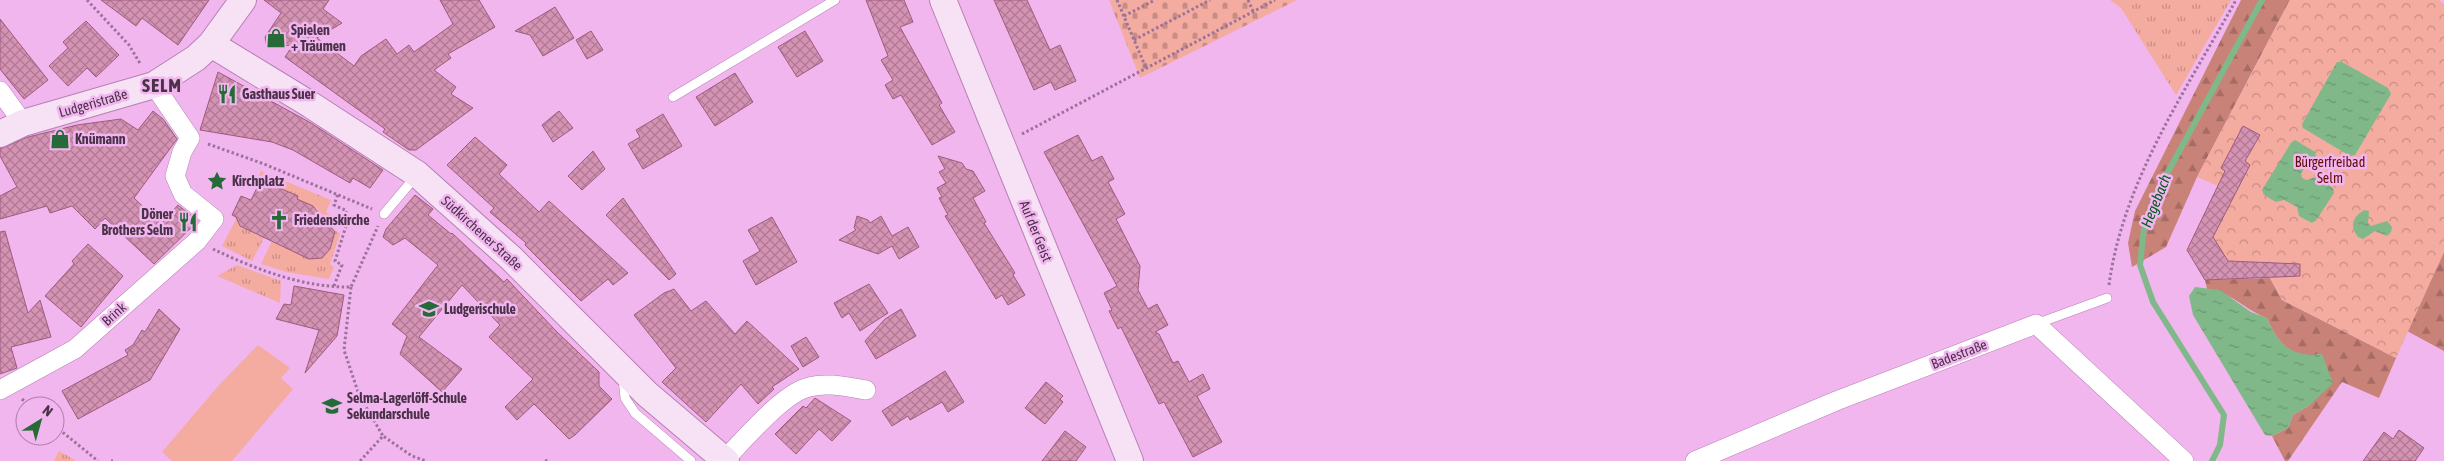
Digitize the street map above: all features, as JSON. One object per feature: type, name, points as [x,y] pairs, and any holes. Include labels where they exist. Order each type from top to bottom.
[{"type":"street","name":"Ludgeristraße","points":[[0,134],[23,123],[154,85],[196,58],[211,44],[243,0]]},
{"type":"street","name":"Auf der Geist","points":[[943,0],[1130,461]]},
{"type":"street","name":"Südkirchener Straße","points":[[211,44],[335,120],[417,174],[511,258],[647,394],[725,460],[788,396],[807,387],[831,384],[866,390]]},
{"type":"street","points":[[154,85],[190,138]]},
{"type":"street","points":[[0,92],[23,123]]},
{"type":"street","name":"Brink","points":[[0,390],[75,350],[197,241],[214,219],[183,194],[175,176],[182,152],[190,138]]},
{"type":"street","points":[[2036,324],[2184,461]]},
{"type":"street","name":"Badestraße","points":[[1695,461],[1836,401],[2036,324]]},
{"type":"lane","points":[[673,97],[834,0]]},
{"type":"lane","points":[[384,214],[417,174]]},
{"type":"lane","points":[[2036,324],[2107,298]]},
{"type":"lane","points":[[623,370],[625,398],[635,413],[691,461]]},
{"type":"path","points":[[87,0],[129,45],[154,85]]},
{"type":"path","points":[[1117,0],[1146,68]]},
{"type":"path","points":[[1124,16],[1155,0]]},
{"type":"path","points":[[1134,40],[1210,0]]},
{"type":"path","points":[[1248,0],[1253,11]]},
{"type":"path","points":[[1001,144],[1029,131],[1275,0]]},
{"type":"path","points":[[2107,298],[2114,252],[2122,220],[2146,166],[2236,0]]},
{"type":"path","points":[[190,138],[338,194],[384,214],[351,287],[344,350],[359,396],[383,436],[412,456],[426,461]]},
{"type":"path","points":[[334,286],[342,264],[335,260],[346,226],[341,224],[347,210],[334,205],[338,194]]},
{"type":"path","points":[[197,241],[272,274],[334,286],[351,287]]},
{"type":"path","points":[[65,434],[98,461]]},
{"type":"path","points":[[360,461],[383,436]]},
{"type":"path","points":[[546,461],[550,460]]},
{"type":"green space","points":[[1109,0],[1297,0],[1140,78]]},
{"type":"green space","points":[[2110,0],[2231,0],[2176,95],[2121,8]]},
{"type":"green space","points":[[2241,0],[2290,0],[2197,177],[2166,247],[2132,267],[2128,243],[2135,211]]},
{"type":"green space","name":"Bürgerfreibad Selm","points":[[2290,0],[2439,0],[2444,4],[2444,252],[2396,358],[2282,300],[2270,278],[2205,280],[2187,250],[2218,186],[2197,177]]},
{"type":"green space","points":[[261,171],[331,200],[326,212],[337,218],[333,229],[340,234],[330,264],[334,267],[329,279],[286,272],[261,264],[272,241],[274,242],[276,239],[309,259],[326,254],[328,224],[314,220],[318,209],[297,199],[298,196],[294,198],[280,192],[282,188],[280,187],[278,190],[259,190],[253,186]]},
{"type":"green space","points":[[237,217],[240,227],[246,225],[257,231],[255,234],[258,236],[261,232],[266,234],[252,261],[222,246]]},
{"type":"green space","points":[[2444,252],[2444,351],[2407,331]]},
{"type":"green space","points":[[237,265],[281,281],[280,303],[217,276]]},
{"type":"green space","points":[[2270,278],[2282,300],[2396,358],[2379,398],[2342,382],[2288,461],[2285,461],[2272,436],[2288,428],[2293,415],[2310,405],[2322,354],[2308,356],[2292,351],[2277,337],[2267,318],[2223,293],[2207,289],[2205,280]]},
{"type":"green space","points":[[258,345],[290,368],[281,378],[293,389],[232,461],[172,461],[162,452],[220,384]]},
{"type":"green space","points":[[59,451],[75,460],[75,461],[54,461]]},
{"type":"water","points":[[2337,62],[2342,62],[2388,88],[2391,94],[2355,155],[2350,156],[2303,128],[2302,124]]},
{"type":"water","points":[[2295,140],[2315,152],[2317,161],[2312,168],[2305,168],[2301,173],[2302,178],[2307,180],[2315,177],[2333,188],[2334,193],[2317,219],[2312,223],[2299,216],[2297,207],[2284,200],[2276,202],[2264,195],[2262,190],[2291,143]]},
{"type":"water","points":[[2364,210],[2369,211],[2368,223],[2371,226],[2387,221],[2392,227],[2391,232],[2387,236],[2375,231],[2363,239],[2358,237],[2353,225],[2357,216]]},
{"type":"water","points":[[2195,287],[2220,290],[2251,312],[2267,318],[2281,342],[2294,351],[2311,355],[2322,354],[2333,383],[2310,405],[2293,415],[2288,428],[2272,436],[2265,435],[2193,315],[2189,296]]},
{"type":"building","points":[[101,0],[209,0],[178,45],[142,18],[136,26]]},
{"type":"building","points":[[264,0],[329,0],[323,9],[342,23],[317,38],[354,66],[361,56],[386,39],[397,54],[409,45],[414,52],[453,24],[440,0],[479,0],[495,27],[448,54],[451,58],[434,70],[456,87],[451,94],[473,108],[416,150],[409,150],[383,132],[385,129],[285,57],[293,45],[267,47],[265,37],[281,13]]},
{"type":"building","points":[[866,0],[904,0],[913,22],[900,27],[942,103],[939,105],[955,132],[932,145],[901,95],[893,99],[885,85],[893,80],[881,60],[888,56]]},
{"type":"building","points":[[994,0],[1027,0],[1050,50],[1060,45],[1076,81],[1055,90],[1051,82],[1034,90]]},
{"type":"building","points":[[555,7],[574,38],[543,56],[530,35],[515,31]]},
{"type":"building","points":[[0,19],[48,80],[24,99],[0,69]]},
{"type":"building","points":[[86,21],[119,55],[96,77],[87,68],[68,86],[49,66],[68,48],[63,42]]},
{"type":"building","points":[[591,31],[603,50],[587,59],[576,40]]},
{"type":"building","points":[[805,31],[823,61],[797,77],[778,47]]},
{"type":"building","points":[[218,72],[311,123],[383,170],[370,188],[353,178],[350,183],[293,150],[272,142],[200,130]]},
{"type":"building","points":[[735,73],[753,102],[715,126],[696,97]]},
{"type":"building","points":[[153,111],[163,119],[177,139],[134,198],[161,224],[178,205],[198,221],[154,264],[105,218],[95,229],[72,206],[50,213],[47,206],[0,219],[0,196],[17,187],[0,156],[0,149],[28,137],[77,125],[121,119],[138,130]]},
{"type":"building","points":[[559,111],[573,128],[553,142],[542,125]]},
{"type":"building","points":[[663,114],[682,146],[643,169],[628,144],[640,137],[636,130]]},
{"type":"building","points":[[2243,126],[2260,135],[2245,161],[2250,165],[2213,237],[2228,261],[2300,264],[2300,276],[2205,280],[2187,250],[2225,171],[2221,168]]},
{"type":"building","points":[[1078,135],[1092,161],[1102,156],[1114,179],[1108,182],[1125,214],[1116,219],[1140,266],[1138,290],[1148,309],[1157,304],[1168,325],[1155,332],[1159,334],[1173,363],[1178,361],[1189,382],[1203,374],[1210,389],[1197,396],[1222,442],[1193,457],[1164,402],[1159,404],[1121,327],[1118,329],[1109,311],[1112,310],[1104,293],[1117,286],[1044,152]]},
{"type":"building","points":[[475,137],[507,165],[499,174],[539,212],[549,201],[628,273],[613,285],[608,279],[581,301],[525,245],[526,243],[490,212],[494,208],[447,165]]},
{"type":"building","points":[[593,151],[605,169],[582,190],[568,176]]},
{"type":"building","points":[[938,156],[962,163],[966,169],[973,171],[985,191],[973,198],[986,222],[984,223],[1015,273],[1013,275],[1025,295],[1008,305],[1002,295],[996,299],[945,216],[948,215],[939,198],[942,197],[937,188],[946,183],[939,172],[945,169]]},
{"type":"building","name":"Friedenskirche","points":[[261,180],[298,196],[297,199],[313,206],[335,232],[330,249],[322,258],[309,259],[240,226],[236,217],[232,215],[241,196],[251,200]]},
{"type":"building","points":[[415,195],[433,209],[428,215],[452,233],[504,282],[507,279],[556,331],[599,372],[599,386],[612,399],[569,439],[534,404],[517,420],[505,407],[533,379],[489,337],[500,325],[462,285],[419,337],[462,369],[442,392],[400,354],[407,336],[392,324],[438,265],[405,238],[393,245],[383,237],[386,229]]},
{"type":"building","points":[[623,198],[676,274],[669,280],[606,215]]},
{"type":"building","points":[[857,216],[868,220],[870,223],[881,216],[892,236],[908,227],[919,247],[899,259],[892,246],[878,254],[839,240],[856,230],[854,228]]},
{"type":"building","points":[[772,217],[797,262],[756,285],[743,261],[760,251],[748,230]]},
{"type":"building","points":[[5,231],[28,313],[40,300],[51,337],[11,347],[17,368],[0,374],[0,232]]},
{"type":"building","points":[[88,244],[123,276],[81,327],[45,296],[74,264],[72,261]]},
{"type":"building","points":[[869,284],[888,313],[860,331],[849,313],[842,318],[834,303]]},
{"type":"building","points":[[294,286],[344,295],[337,336],[305,373],[319,330],[276,319],[284,304],[291,305]]},
{"type":"building","points":[[674,289],[691,311],[706,301],[735,334],[747,321],[799,369],[772,387],[774,389],[758,404],[741,384],[706,422],[662,382],[676,368],[634,315],[664,293]]},
{"type":"building","points":[[159,309],[180,329],[150,380],[78,419],[62,391],[128,355],[125,350],[133,345],[142,330],[145,332]]},
{"type":"building","points":[[901,309],[916,336],[876,359],[865,341],[885,319]]},
{"type":"building","points":[[806,337],[819,357],[803,367],[791,346]]},
{"type":"building","points":[[945,371],[964,402],[948,412],[942,402],[910,420],[908,416],[892,426],[882,411]]},
{"type":"building","points":[[1046,382],[1063,396],[1060,399],[1063,402],[1045,424],[1025,408]]},
{"type":"building","points":[[815,398],[851,421],[832,441],[819,429],[796,454],[775,434],[803,406],[806,408]]},
{"type":"building","points":[[2399,430],[2424,448],[2415,461],[2363,461],[2384,432],[2393,439]]},
{"type":"building","points":[[1065,431],[1086,447],[1076,461],[1042,461]]},
{"type":"waterway","name":"Hegebach","points":[[2212,461],[2220,445],[2224,415],[2153,302],[2140,265],[2144,228],[2163,181],[2262,0]]},
{"type":"place","name":"Spielen + Träumen","points":[[276,38]]},
{"type":"place","name":"Gasthaus Suer","points":[[227,94]]},
{"type":"place","name":"Knümann","points":[[60,139]]},
{"type":"place","name":"Kirchplatz","points":[[217,181]]},
{"type":"place","name":"Friedenskirche","points":[[279,220]]},
{"type":"place","name":"Döner Brothers Selm","points":[[188,222]]},
{"type":"place","name":"Ludgerischule","points":[[429,309]]},
{"type":"place","name":"Selma-Lagerlöff-Schule Sekundarschule","points":[[332,406]]},
{"type":"district","name":"SELM","points":[[162,85]]}]
